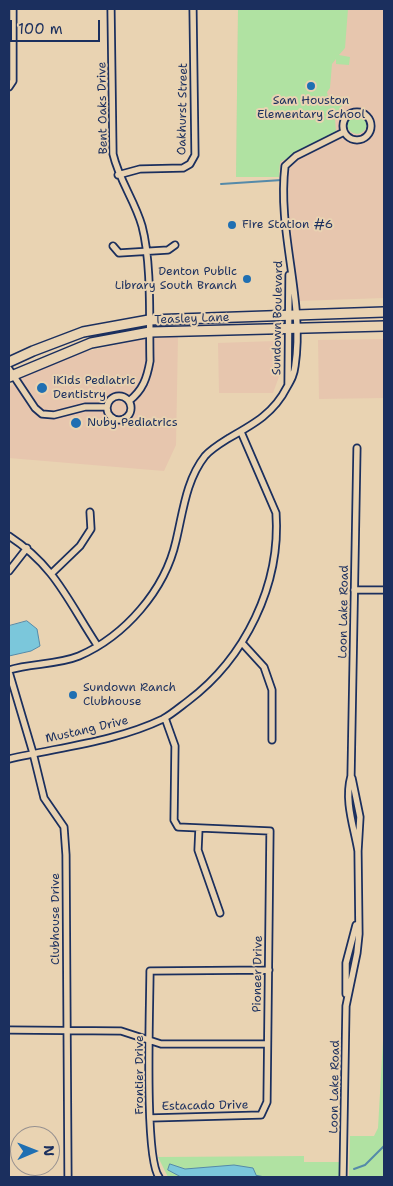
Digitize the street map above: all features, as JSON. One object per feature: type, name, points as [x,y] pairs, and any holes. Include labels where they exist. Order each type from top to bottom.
[{"type":"main road","name":"Teasley Lane","points":[[9,362],[84,332],[149,320],[384,312]]},
{"type":"main road","name":"Teasley Lane","points":[[10,373],[91,343],[150,332],[384,326]]},
{"type":"street","points":[[9,87],[13,81],[13,9]]},
{"type":"street","name":"Bent Oaks Drive","points":[[111,9],[112,148],[118,175],[142,226],[146,252],[150,332],[148,375],[140,392],[129,401]]},
{"type":"street","name":"Oakhurst Street","points":[[118,175],[140,169],[183,168],[193,160],[195,155],[193,9]]},
{"type":"street","points":[[359,112],[368,116],[372,129],[363,140],[354,140],[344,132],[344,122],[349,114],[359,112]]},
{"type":"street","name":"Sundown Boulevard","points":[[9,671],[28,664],[65,660],[97,645],[118,630],[144,605],[162,577],[172,556],[194,473],[207,454],[270,413],[282,398],[288,386],[286,377],[293,328],[290,250],[286,229],[285,166],[296,156],[344,132]]},
{"type":"street","points":[[113,246],[119,253],[168,250],[175,244]]},
{"type":"street","points":[[10,373],[35,408],[42,414],[54,415],[85,407],[107,407]]},
{"type":"street","points":[[117,396],[129,401],[132,410],[130,415],[121,421],[112,418],[107,407],[110,401],[117,396]]},
{"type":"street","name":"Mustang Drive","points":[[9,759],[114,737],[165,718],[204,689],[243,644],[264,598],[275,555],[277,527],[276,513],[240,432]]},
{"type":"street","name":"Loon Lake Road","points":[[343,1177],[347,996],[357,953],[360,817],[351,776],[357,448]]},
{"type":"street","points":[[52,573],[84,540],[91,529],[90,512]]},
{"type":"street","points":[[9,536],[27,548],[52,573],[97,645]]},
{"type":"street","points":[[9,571],[27,548]]},
{"type":"street","points":[[354,590],[384,590]]},
{"type":"street","points":[[243,644],[264,667],[272,690],[272,740]]},
{"type":"street","name":"Clubhouse Drive","points":[[9,671],[34,753],[44,798],[64,826],[66,855],[68,1177]]},
{"type":"street","points":[[165,718],[174,746],[174,820],[178,827],[199,828],[198,850],[220,913]]},
{"type":"street","name":"Pioneer Drive","points":[[199,828],[270,831],[267,1102],[261,1115]]},
{"type":"street","name":"Frontier Drive","points":[[159,1177],[152,1160],[150,1118],[150,971],[268,970]]},
{"type":"street","points":[[9,1030],[121,1030],[161,1044],[267,1044]]},
{"type":"street","name":"Estacado Drive","points":[[150,1118],[261,1115]]},
{"type":"shaded area","name":"Sam Houston Elementary School","points":[[238,9],[384,9],[384,298],[299,301],[290,226],[288,174],[236,177]]},
{"type":"shaded area","points":[[178,336],[176,445],[164,471],[9,458],[9,387],[33,371],[78,353],[143,339]]},
{"type":"shaded area","points":[[384,339],[384,398],[319,399],[318,340]]},
{"type":"shaded area","points":[[276,341],[279,344],[280,374],[273,393],[219,393],[218,343]]},
{"type":"green space","name":"Sam Houston Elementary School","points":[[238,9],[348,9],[345,48],[339,55],[350,57],[349,65],[336,64],[336,59],[332,64],[330,88],[327,92],[329,102],[343,103],[335,119],[336,132],[280,162],[279,177],[236,177]]},
{"type":"green space","points":[[353,114],[361,114],[367,120],[367,128],[361,134],[353,134],[347,128],[347,120]]},
{"type":"green space","points":[[384,1023],[384,1177],[349,1177],[350,1136],[374,1136],[378,1128]]},
{"type":"green space","points":[[304,1156],[304,1162],[340,1162],[339,1177],[168,1177],[158,1157]]},
{"type":"water","points":[[27,621],[37,629],[40,646],[31,651],[9,656],[9,626]]},
{"type":"water","points":[[170,1164],[185,1169],[234,1165],[253,1168],[257,1177],[181,1177],[168,1170]]},
{"type":"waterway","points":[[221,184],[282,180]]},
{"type":"waterway","points":[[354,1169],[365,1165],[384,1146]]},
{"type":"waterway","points":[[257,1176],[262,1177]]},
{"type":"place","name":"Sam Houston Elementary School","points":[[311,86]]},
{"type":"place","name":"Fire Station #6","points":[[232,225]]},
{"type":"place","name":"Denton Public Library South Branch","points":[[247,279]]},
{"type":"place","name":"iKids Pediatric Dentistry","points":[[42,388]]},
{"type":"place","name":"Nuby Pediatrics","points":[[76,423]]},
{"type":"place","name":"Sundown Ranch Clubhouse","points":[[73,695]]}]
